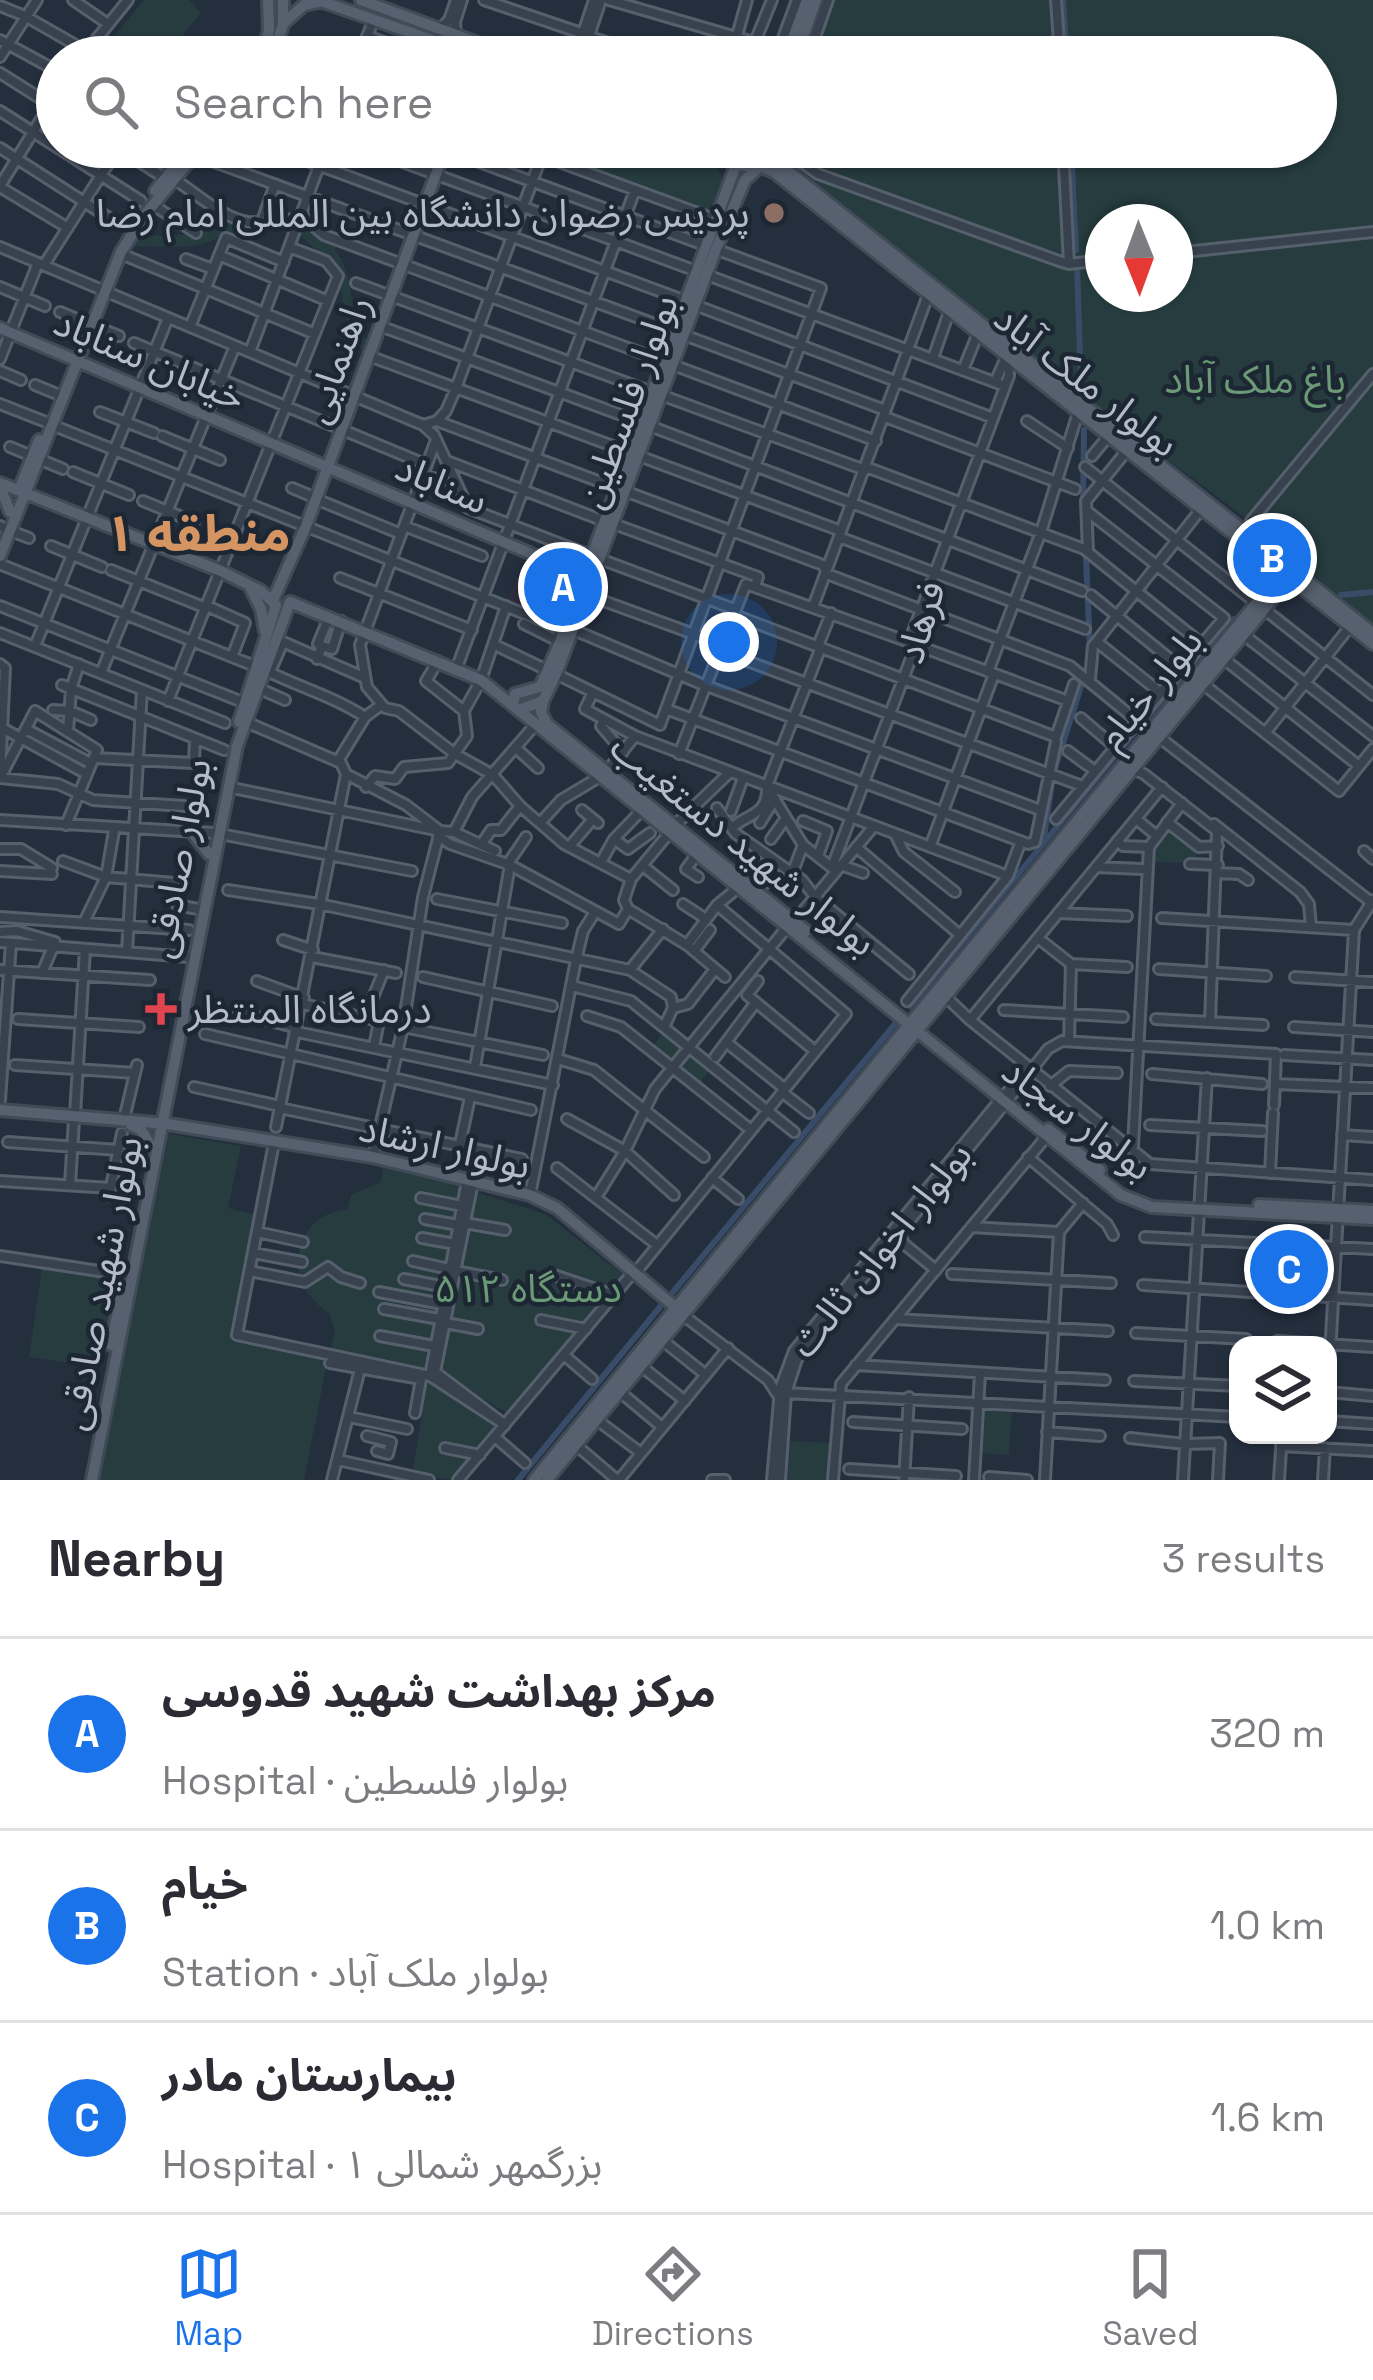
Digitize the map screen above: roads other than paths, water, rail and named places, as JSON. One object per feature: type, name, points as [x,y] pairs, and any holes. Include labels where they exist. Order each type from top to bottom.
[{"type":"main road","points":[[266,0],[273,36]]},
{"type":"main road","points":[[275,36],[283,0]]},
{"type":"main road","points":[[793,36],[806,0]]},
{"type":"main road","points":[[803,36],[816,0]]},
{"type":"main road","points":[[277,36],[304,5],[320,1],[356,4],[450,26],[471,36]]},
{"type":"main road","points":[[356,4],[374,19],[421,36]]},
{"type":"main road","points":[[103,290],[147,202],[175,168]]},
{"type":"main road","points":[[1,560],[4,531],[127,230],[176,168]]},
{"type":"main road","name":"راهنمایی","points":[[283,601],[290,568],[438,168]]},
{"type":"main road","name":"بولوار فلسطین","points":[[541,717],[552,672],[732,197],[735,168]]},
{"type":"main road","name":"بولوار فلسطین","points":[[711,248],[716,220],[761,168]]},
{"type":"main road","name":"بولوار ملک آباد","points":[[779,168],[1287,572],[1373,633]]},
{"type":"main road","name":"خیابان سناباد","points":[[5,330],[343,472]]},
{"type":"main road","points":[[49,423],[57,394],[75,360]]},
{"type":"main road","points":[[323,481],[343,472]]},
{"type":"main road","name":"سناباد","points":[[343,472],[589,578]]},
{"type":"main road","points":[[0,484],[19,500]]},
{"type":"main road","points":[[0,484],[19,500]]},
{"type":"main road","name":"بولوار شهید دستغیب","points":[[19,500],[40,499],[481,680],[515,707],[541,717],[643,810],[791,924]]},
{"type":"main road","points":[[283,601],[290,589],[290,568]]},
{"type":"main road","name":"بولوار ملک آباد","points":[[1287,572],[1373,644]]},
{"type":"main road","name":"بلوار خیام","points":[[1204,678],[1244,634],[1287,572]]},
{"type":"main road","points":[[248,584],[262,609],[266,640]]},
{"type":"main road","points":[[1262,607],[1286,593],[1309,593]]},
{"type":"main road","name":"بولوار صادقی","points":[[163,1100],[209,854],[283,601]]},
{"type":"main road","name":"بولوار صادقی","points":[[163,1100],[229,752],[245,704],[264,670],[266,640],[283,601]]},
{"type":"main road","name":"بلوار خیام","points":[[551,1475],[662,1340],[678,1311],[1262,607]]},
{"type":"main road","points":[[280,622],[314,610]]},
{"type":"main road","name":"بولوار فلسطین","points":[[515,707],[515,694],[540,688],[552,672]]},
{"type":"main road","points":[[515,707],[541,717]]},
{"type":"main road","name":"بولوار شهید دستغیب","points":[[541,717],[604,774],[916,1025]]},
{"type":"main road","name":"بلوار خیام","points":[[534,1480],[905,1046],[916,1025],[946,997],[997,927],[1136,765],[1154,733]]},
{"type":"main road","points":[[195,834],[216,834]]},
{"type":"main road","points":[[195,834],[209,854]]},
{"type":"main road","name":"بولوار سجاد","points":[[916,1025],[932,1044],[1006,1098],[1046,1137],[1132,1201],[1152,1207],[1199,1206]]},
{"type":"main road","name":"بولوار سجاد","points":[[916,1025],[1125,1190],[1154,1201],[1199,1206],[1373,1215]]},
{"type":"main road","points":[[905,1046],[922,1041],[932,1044]]},
{"type":"main road","points":[[128,1124],[163,1100],[184,1127]]},
{"type":"main road","name":"بولوار شهید صادقی","points":[[89,1480],[163,1100]]},
{"type":"main road","points":[[0,1113],[158,1126]]},
{"type":"main road","points":[[128,1124],[142,1130],[151,1147]]},
{"type":"main road","name":"بولوار شهید صادقی","points":[[121,1316],[125,1275],[158,1126]]},
{"type":"main road","name":"بولوار ارشاد","points":[[158,1126],[530,1195],[557,1208],[678,1311]]},
{"type":"main road","name":"بولوار ارشاد","points":[[158,1126],[373,1157],[538,1205],[633,1274]]},
{"type":"street","points":[[0,57],[4,42],[37,0]]},
{"type":"street","points":[[73,0],[108,24]]},
{"type":"street","points":[[450,26],[459,0]]},
{"type":"street","points":[[484,0],[590,36]]},
{"type":"street","points":[[587,35],[601,0],[734,36]]},
{"type":"street","points":[[738,36],[747,0]]},
{"type":"street","points":[[757,36],[772,0]]},
{"type":"street","points":[[782,36],[797,0]]},
{"type":"street","points":[[815,36],[828,0]]},
{"type":"street","points":[[1056,0],[1059,36]]},
{"type":"street","points":[[98,36],[124,1]]},
{"type":"street","points":[[0,6],[57,36]]},
{"type":"street","points":[[367,36],[374,19]]},
{"type":"street","points":[[4,42],[36,60]]},
{"type":"street","points":[[0,73],[36,95]]},
{"type":"street","points":[[0,111],[36,133]]},
{"type":"street","points":[[36,127],[0,187],[68,228]]},
{"type":"street","points":[[0,148],[121,225]]},
{"type":"street","points":[[89,168],[196,233]]},
{"type":"street","points":[[0,358],[5,330],[41,264],[106,168]]},
{"type":"street","points":[[150,168],[163,177]]},
{"type":"street","points":[[235,168],[790,374],[979,455],[1075,489]]},
{"type":"street","points":[[250,352],[318,168]]},
{"type":"street","points":[[327,168],[993,418]]},
{"type":"street","points":[[418,168],[999,384],[1007,362],[1009,376],[1020,372]]},
{"type":"street","points":[[495,168],[821,288],[660,725],[495,644]]},
{"type":"street","points":[[475,472],[445,453],[437,434],[439,422],[456,388],[537,168]]},
{"type":"street","points":[[583,168],[716,220]]},
{"type":"street","points":[[810,168],[1069,264],[1085,262]]},
{"type":"street","points":[[1064,168],[1069,264]]},
{"type":"street","points":[[177,182],[231,216],[252,223],[300,217],[324,236],[876,441]]},
{"type":"street","points":[[262,221],[275,184]]},
{"type":"street","points":[[457,667],[635,190]]},
{"type":"street","points":[[1193,251],[1373,232]]},
{"type":"street","points":[[190,327],[226,238],[284,262]]},
{"type":"street","points":[[0,247],[423,425],[436,440],[466,506],[1056,740]]},
{"type":"street","points":[[168,701],[338,277],[326,261],[289,247]]},
{"type":"street","points":[[219,255],[328,301]]},
{"type":"street","points":[[126,256],[315,334]]},
{"type":"street","points":[[186,259],[213,269]]},
{"type":"street","points":[[356,283],[1041,532],[1088,553],[1202,644]]},
{"type":"street","points":[[0,287],[45,306]]},
{"type":"street","points":[[813,607],[927,298]]},
{"type":"street","points":[[60,312],[119,337]]},
{"type":"street","points":[[933,358],[948,315]]},
{"type":"street","points":[[35,646],[168,318]]},
{"type":"street","points":[[380,326],[1087,593],[1181,668]]},
{"type":"street","points":[[963,370],[976,338]]},
{"type":"street","points":[[134,343],[341,430],[441,481]]},
{"type":"street","points":[[101,674],[235,346]]},
{"type":"street","points":[[369,356],[745,495],[887,556],[1085,629]]},
{"type":"street","points":[[0,371],[21,380]]},
{"type":"street","points":[[1251,521],[1373,374]]},
{"type":"street","name":"فرهاد","points":[[837,868],[903,678],[921,609],[993,418],[999,384],[1009,376]]},
{"type":"street","points":[[35,385],[57,394]]},
{"type":"street","points":[[0,404],[566,634],[1040,810]]},
{"type":"street","points":[[100,412],[220,460]]},
{"type":"street","points":[[930,848],[1077,416]]},
{"type":"street","points":[[1027,421],[1068,448]]},
{"type":"street","points":[[423,425],[439,422],[622,487],[823,565],[827,572],[921,609],[1072,663],[1154,733],[1372,902],[1354,930],[1332,1336]]},
{"type":"street","points":[[1092,456],[1106,439]]},
{"type":"street","points":[[436,440],[360,645],[363,676],[381,705],[399,711],[455,754],[493,775],[520,806],[569,847],[631,879]]},
{"type":"street","points":[[10,447],[129,496]]},
{"type":"street","points":[[1088,553],[1087,506],[1124,454]]},
{"type":"street","points":[[445,460],[720,562],[753,583],[813,607],[1068,701]]},
{"type":"street","points":[[1085,467],[1373,694]]},
{"type":"street","points":[[292,488],[482,556]]},
{"type":"street","points":[[143,501],[194,522]]},
{"type":"street","points":[[1056,819],[1223,618],[1087,506]]},
{"type":"street","points":[[1090,679],[1095,644],[1198,513]]},
{"type":"street","points":[[4,531],[29,538]]},
{"type":"street","points":[[51,546],[244,623],[232,657]]},
{"type":"street","points":[[1,560],[304,688],[331,695],[365,716]]},
{"type":"street","points":[[340,578],[487,632]]},
{"type":"street","points":[[679,754],[733,612],[753,583]]},
{"type":"street","points":[[590,596],[1082,786]]},
{"type":"street","points":[[0,605],[245,704]]},
{"type":"street","points":[[366,787],[375,776],[395,779],[404,767],[448,763],[455,754],[466,736],[464,711],[481,680],[506,606]]},
{"type":"street","points":[[734,826],[753,819],[762,809],[832,614]]},
{"type":"street","points":[[317,659],[322,646],[318,644],[335,618]]},
{"type":"street","points":[[524,624],[566,634]]},
{"type":"street","points":[[1265,733],[1348,629]]},
{"type":"street","points":[[0,633],[225,723]]},
{"type":"street","points":[[1244,634],[1373,736]]},
{"type":"street","points":[[1000,638],[1070,666],[1140,719]]},
{"type":"street","points":[[264,670],[283,642],[363,676]]},
{"type":"street","points":[[1095,644],[1161,692]]},
{"type":"street","points":[[1224,659],[1359,766]]},
{"type":"street","points":[[439,660],[425,677],[433,689],[464,711]]},
{"type":"street","points":[[68,732],[66,687],[80,664]]},
{"type":"street","points":[[0,777],[2,666]]},
{"type":"street","points":[[1204,678],[1235,709],[1339,791],[1373,749]]},
{"type":"street","points":[[666,709],[1035,842],[1047,772],[1074,684]]},
{"type":"street","points":[[66,687],[224,750]]},
{"type":"street","points":[[258,688],[285,700]]},
{"type":"street","points":[[127,952],[142,690]]},
{"type":"street","points":[[593,692],[585,710],[635,736],[1008,876]]},
{"type":"street","points":[[338,761],[365,716],[381,705]]},
{"type":"street","points":[[53,710],[91,720]]},
{"type":"street","points":[[0,777],[35,711],[68,732],[91,761]]},
{"type":"street","points":[[454,832],[472,797],[541,717]]},
{"type":"street","points":[[1081,718],[1115,747]]},
{"type":"street","points":[[603,721],[601,726],[623,752]]},
{"type":"street","points":[[246,722],[338,761],[346,774],[276,1127]]},
{"type":"street","points":[[2,728],[91,761],[194,763],[195,739]]},
{"type":"street","points":[[540,824],[562,800],[604,774],[635,736]]},
{"type":"street","points":[[516,748],[538,768]]},
{"type":"street","points":[[1068,751],[1095,770]]},
{"type":"street","points":[[66,825],[91,761]]},
{"type":"street","points":[[1136,765],[1214,827],[1218,869],[1210,1022]]},
{"type":"street","points":[[1136,765],[1300,892],[1309,904],[1311,928]]},
{"type":"street","points":[[725,977],[664,929],[628,909],[624,900],[631,879],[672,829],[729,773]]},
{"type":"street","points":[[346,774],[406,805],[414,820]]},
{"type":"street","points":[[0,777],[58,784],[92,800],[184,806]]},
{"type":"street","points":[[731,811],[743,778]]},
{"type":"street","points":[[717,787],[725,797]]},
{"type":"street","points":[[767,787],[803,845],[837,868],[862,873]]},
{"type":"street","points":[[233,788],[414,820],[450,844],[508,865],[619,924],[628,909]]},
{"type":"street","points":[[970,1020],[1162,788]]},
{"type":"street","points":[[760,824],[775,800]]},
{"type":"street","points":[[1133,1146],[1149,847],[1182,802]]},
{"type":"street","points":[[481,845],[520,806]]},
{"type":"street","points":[[717,808],[735,832],[909,974]]},
{"type":"street","points":[[569,847],[596,821],[582,810]]},
{"type":"street","points":[[601,862],[614,839],[643,810]]},
{"type":"street","points":[[771,839],[786,818]]},
{"type":"street","points":[[1136,819],[1157,836]]},
{"type":"street","points":[[803,821],[827,831],[818,856]]},
{"type":"street","points":[[0,822],[133,831]]},
{"type":"street","points":[[0,822],[195,834]]},
{"type":"street","points":[[1167,822],[1199,847],[1218,842]]},
{"type":"street","name":"فرهاد","points":[[597,1196],[671,1070],[874,826]]},
{"type":"street","points":[[85,921],[106,877],[114,831]]},
{"type":"street","points":[[439,833],[454,832],[495,851]]},
{"type":"street","points":[[373,1157],[439,833]]},
{"type":"street","points":[[614,839],[628,849],[650,833]]},
{"type":"street","points":[[216,834],[412,872]]},
{"type":"street","points":[[895,834],[904,852],[955,892]]},
{"type":"street","points":[[475,1067],[508,865],[526,837]]},
{"type":"street","points":[[907,1000],[1008,876],[1025,842]]},
{"type":"street","points":[[1117,842],[1149,847]]},
{"type":"street","points":[[792,874],[803,845]]},
{"type":"street","points":[[856,847],[961,935]]},
{"type":"street","points":[[0,849],[21,849],[52,871],[0,871]]},
{"type":"street","points":[[1364,851],[1373,859]]},
{"type":"street","points":[[697,854],[686,869],[698,877]]},
{"type":"street","points":[[749,888],[768,859]]},
{"type":"street","points":[[63,862],[106,877],[174,883]]},
{"type":"street","points":[[1190,864],[1248,880]]},
{"type":"street","points":[[643,866],[673,890]]},
{"type":"street","points":[[1096,867],[1142,869]]},
{"type":"street","points":[[690,948],[717,905],[767,880]]},
{"type":"street","points":[[228,890],[319,904],[630,970],[671,997],[673,1008],[664,1027]]},
{"type":"street","points":[[437,899],[562,923]]},
{"type":"street","points":[[177,904],[198,908]]},
{"type":"street","points":[[683,904],[706,919]]},
{"type":"street","points":[[458,1480],[846,1014],[717,905]]},
{"type":"street","points":[[530,1195],[576,960],[583,931],[595,912]]},
{"type":"street","points":[[1058,913],[1127,916]]},
{"type":"street","points":[[0,917],[189,930]]},
{"type":"street","points":[[1162,918],[1354,930]]},
{"type":"street","points":[[630,970],[664,929]]},
{"type":"street","points":[[690,948],[710,930]]},
{"type":"street","points":[[0,932],[17,931],[55,942],[42,973]]},
{"type":"street","points":[[1038,938],[1071,964],[1127,968]]},
{"type":"street","points":[[283,940],[312,953],[396,973]]},
{"type":"street","points":[[0,1100],[5,942],[188,957]]},
{"type":"street","points":[[70,1185],[86,949]]},
{"type":"street","points":[[1069,1041],[1071,964]]},
{"type":"street","points":[[673,1008],[688,1004],[716,969]]},
{"type":"street","points":[[1159,969],[1266,976]]},
{"type":"street","points":[[365,1017],[384,970]]},
{"type":"street","points":[[4,971],[150,980]]},
{"type":"street","points":[[423,977],[552,1006]]},
{"type":"street","points":[[1295,977],[1373,982]]},
{"type":"street","points":[[257,980],[303,1001],[380,1021],[374,1047]]},
{"type":"street","points":[[758,981],[747,994],[815,1052]]},
{"type":"street","points":[[572,986],[631,1000],[794,1132]]},
{"type":"street","points":[[946,997],[1142,1160],[1201,1170],[1373,1180]]},
{"type":"street","points":[[716,1057],[756,1002]]},
{"type":"street","points":[[1004,1010],[1124,1017]]},
{"type":"street","points":[[239,1012],[297,1030],[553,1085]]},
{"type":"street","points":[[586,1016],[621,1027],[751,1130]]},
{"type":"street","points":[[18,1018],[140,1027]]},
{"type":"street","points":[[1156,1018],[1263,1025]]},
{"type":"street","points":[[403,1027],[543,1055]]},
{"type":"street","points":[[1294,1027],[1373,1031]]},
{"type":"street","points":[[205,1034],[531,1110]]},
{"type":"street","points":[[726,1042],[809,1113]]},
{"type":"street","points":[[776,1480],[787,1388],[800,1355],[1055,1043],[1373,1060]]},
{"type":"street","points":[[1270,1173],[1280,1055]]},
{"type":"street","points":[[558,1059],[594,1070],[704,1157]]},
{"type":"street","points":[[0,1181],[110,1192],[136,1069],[15,1065]]},
{"type":"street","points":[[1050,1086],[1070,1071],[1118,1073]]},
{"type":"street","points":[[1152,1074],[1262,1084]]},
{"type":"street","points":[[1183,1480],[1207,1078]]},
{"type":"street","points":[[1275,1084],[1373,1088]]},
{"type":"street","points":[[194,1087],[522,1159]]},
{"type":"street","points":[[460,1144],[470,1096]]},
{"type":"street","name":"بولوار اخوان ثالث","points":[[777,1460],[778,1404],[784,1370],[794,1351],[1006,1098]]},
{"type":"street","points":[[568,1118],[626,1151],[674,1195]]},
{"type":"street","points":[[1150,1125],[1262,1131]]},
{"type":"street","points":[[1342,1135],[1373,1137]]},
{"type":"street","points":[[833,1480],[840,1389],[1046,1137]]},
{"type":"street","points":[[8,1142],[118,1150]]},
{"type":"street","points":[[273,1148],[237,1335],[421,1379],[415,1413]]},
{"type":"street","points":[[1028,1157],[1107,1224],[1112,1235]]},
{"type":"street","points":[[557,1168],[657,1245]]},
{"type":"street","points":[[712,1178],[738,1199]]},
{"type":"street","points":[[432,1374],[442,1304],[469,1187]]},
{"type":"street","points":[[432,1374],[469,1187]]},
{"type":"street","points":[[421,1198],[462,1206]]},
{"type":"street","points":[[1045,1480],[1059,1232],[1083,1203]]},
{"type":"street","points":[[425,1219],[505,1230]]},
{"type":"street","points":[[971,1227],[1059,1232]]},
{"type":"street","points":[[257,1232],[302,1242]]},
{"type":"street","points":[[899,1233],[904,1244],[936,1270]]},
{"type":"street","points":[[1145,1237],[1371,1249]]},
{"type":"street","points":[[422,1238],[454,1244]]},
{"type":"street","points":[[887,1244],[904,1244]]},
{"type":"street","points":[[253,1253],[302,1262]]},
{"type":"street","points":[[0,1256],[125,1275]]},
{"type":"street","points":[[413,1262],[502,1280]]},
{"type":"street","points":[[250,1271],[305,1282],[328,1267],[360,1283]]},
{"type":"street","points":[[952,1274],[1111,1283]]},
{"type":"street","points":[[557,1276],[614,1295]]},
{"type":"street","points":[[404,1279],[446,1287]]},
{"type":"street","points":[[1143,1285],[1373,1300]]},
{"type":"street","points":[[379,1292],[442,1304]]},
{"type":"street","points":[[384,1310],[478,1329]]},
{"type":"street","points":[[678,1311],[768,1380],[778,1404]]},
{"type":"street","points":[[895,1319],[1108,1331]]},
{"type":"street","points":[[541,1320],[586,1329]]},
{"type":"street","points":[[1136,1333],[1229,1339]]},
{"type":"street","points":[[380,1336],[434,1346]]},
{"type":"street","points":[[662,1340],[706,1375]]},
{"type":"street","points":[[1337,1345],[1373,1347]]},
{"type":"street","points":[[576,1445],[618,1480],[728,1348]]},
{"type":"street","points":[[564,1355],[592,1379]]},
{"type":"street","points":[[330,1363],[432,1374],[458,1399],[505,1425]]},
{"type":"street","points":[[332,1480],[362,1364]]},
{"type":"street","points":[[856,1365],[1105,1380]]},
{"type":"street","points":[[641,1366],[685,1400]]},
{"type":"street","points":[[974,1480],[980,1372]]},
{"type":"street","points":[[1134,1381],[1229,1387]]},
{"type":"street","points":[[787,1388],[800,1393],[840,1389],[1229,1417]]},
{"type":"street","points":[[620,1392],[662,1427]]},
{"type":"street","points":[[1337,1392],[1373,1396]]},
{"type":"street","points":[[905,1476],[909,1397]]},
{"type":"street","points":[[349,1417],[407,1429]]},
{"type":"street","points":[[597,1420],[641,1454]]},
{"type":"street","points":[[854,1422],[962,1429]]},
{"type":"street","points":[[1337,1422],[1373,1424]]},
{"type":"street","points":[[1047,1432],[1100,1436]]},
{"type":"street","points":[[367,1436],[391,1442],[388,1454],[379,1452],[378,1468]]},
{"type":"street","points":[[495,1437],[525,1462]]},
{"type":"street","points":[[1130,1438],[1220,1443],[1218,1480]]},
{"type":"street","points":[[1279,1480],[1282,1444]]},
{"type":"street","points":[[1304,1444],[1372,1451]]},
{"type":"street","points":[[445,1448],[480,1455]]},
{"type":"street","points":[[1323,1480],[1325,1448]]},
{"type":"street","points":[[338,1460],[429,1480]]},
{"type":"street","points":[[848,1469],[956,1476]]},
{"type":"street","points":[[551,1475],[566,1480]]},
{"type":"street","points":[[989,1478],[1027,1480]]},
{"type":"street","points":[[712,1480],[725,1480]]},
{"type":"waterway","points":[[1063,0],[1065,36]]},
{"type":"waterway","points":[[1072,168],[1076,250]]},
{"type":"waterway","points":[[1077,265],[1081,387]]},
{"type":"waterway","points":[[1083,504],[1084,430]]},
{"type":"waterway","points":[[1086,557],[1090,649]]},
{"type":"waterway","points":[[1341,595],[1373,592]]},
{"type":"waterway","points":[[1147,718],[1234,619]]},
{"type":"waterway","points":[[1055,768],[1083,680]]},
{"type":"waterway","points":[[910,1006],[1139,727]]},
{"type":"waterway","points":[[1043,844],[1052,782]]},
{"type":"waterway","points":[[673,1292],[895,1024]]},
{"type":"waterway","points":[[518,1480],[660,1307]]},
{"type":"place","name":"پردیس رضوان دانشگاه بین المللی امام رضا","points":[[774,213]]},
{"type":"place","name":"خیام","points":[[1272,558]]},
{"type":"place","name":"مرکز بهداشت شهید قدوسی","points":[[563,587]]},
{"type":"place","name":"درمانگاه المنتظر","points":[[161,1009]]},
{"type":"place","name":"بیمارستان مادر","points":[[1289,1269]]},
{"type":"district","name":"منطقه ۱","points":[[198,533]]},
{"type":"park label","name":"باغ ملک آباد","points":[[1255,379]]},
{"type":"park label","name":"۵۱۲ دستگاه","points":[[528,1288]]}]
